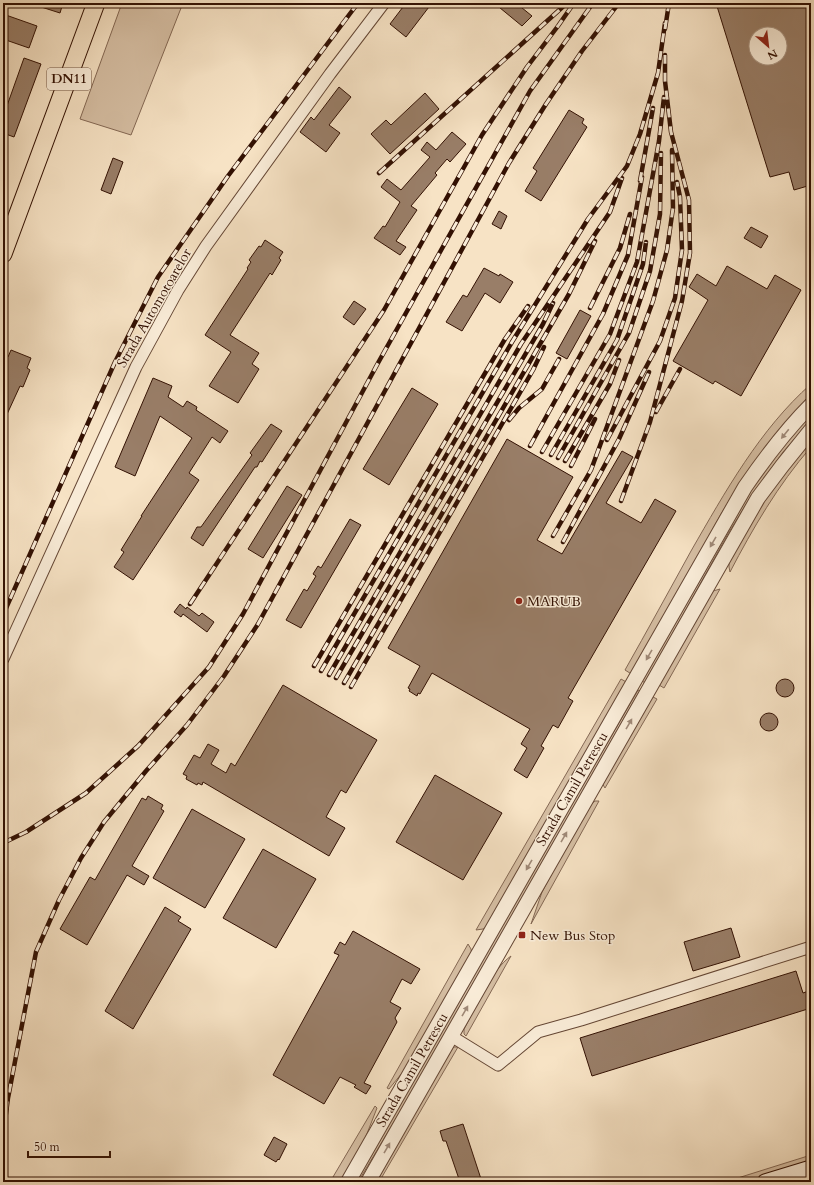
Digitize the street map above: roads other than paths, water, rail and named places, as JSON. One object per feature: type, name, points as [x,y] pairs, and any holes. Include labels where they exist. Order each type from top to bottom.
[{"type":"main road","name":"DN11","points":[[3,254],[96,3]]},
{"type":"main road","points":[[765,1182],[811,1168]]},
{"type":"street","name":"Strada Automotoarelor","points":[[3,659],[136,367],[178,290],[206,246],[330,74],[384,3]]},
{"type":"street","name":"Strada Camil Petrescu","points":[[348,1182],[745,487],[795,420],[811,405]]},
{"type":"street","name":"Strada Camil Petrescu","points":[[368,1182],[758,498],[811,430]]},
{"type":"street","points":[[451,1036],[498,1065],[538,1032],[581,1020],[811,947]]},
{"type":"railway","points":[[3,615],[115,362],[158,277],[228,176],[358,3]]},
{"type":"railway","points":[[379,173],[567,3]]},
{"type":"railway","points":[[190,604],[384,310],[482,135],[527,67],[574,3]]},
{"type":"railway","points":[[3,843],[26,832],[86,793],[138,746],[209,667],[243,614],[378,363],[530,91],[593,3]]},
{"type":"railway","points":[[6,1182],[4,1170],[4,1129],[8,1098],[36,952],[59,900],[81,858],[104,822],[146,771],[187,725],[224,676],[258,624],[509,163],[546,104],[582,51],[619,3]]},
{"type":"railway","points":[[665,29],[669,3]]},
{"type":"railway","points":[[321,671],[512,342],[588,219],[627,166],[640,134],[658,73],[665,23]]},
{"type":"railway","points":[[621,501],[650,422],[682,301],[690,253],[689,200],[671,132],[665,81],[665,55]]},
{"type":"railway","points":[[542,452],[610,334],[637,262],[659,141],[664,97]]},
{"type":"railway","points":[[640,181],[653,108]]},
{"type":"railway","points":[[553,536],[591,470],[653,301],[667,250],[673,208],[672,150]]},
{"type":"railway","points":[[558,458],[629,333],[650,271],[660,214],[661,153]]},
{"type":"railway","points":[[530,446],[603,314],[628,255],[642,177]]},
{"type":"railway","points":[[329,675],[521,344],[610,212],[622,178]]},
{"type":"railway","points":[[607,440],[660,341],[675,298],[682,250],[680,197],[677,182]]},
{"type":"railway","points":[[590,308],[620,248],[630,214]]},
{"type":"railway","points":[[344,683],[569,294],[595,241]]},
{"type":"railway","points":[[551,455],[617,340],[643,264],[646,242]]},
{"type":"railway","points":[[336,678],[543,324],[553,303]]},
{"type":"railway","points":[[314,666],[505,339],[528,306]]},
{"type":"railway","points":[[351,687],[533,370],[544,347]]},
{"type":"railway","points":[[509,420],[519,408],[542,389],[559,359]]},
{"type":"railway","points":[[565,461],[610,384],[619,360]]},
{"type":"railway","points":[[656,412],[680,369]]},
{"type":"railway","points":[[563,542],[619,439],[649,372]]},
{"type":"railway","points":[[571,466],[595,419]]},
{"type":"place","name":"MARUB","points":[[519,601]]},
{"type":"place","name":"New Bus Stop","points":[[522,935]]}]
